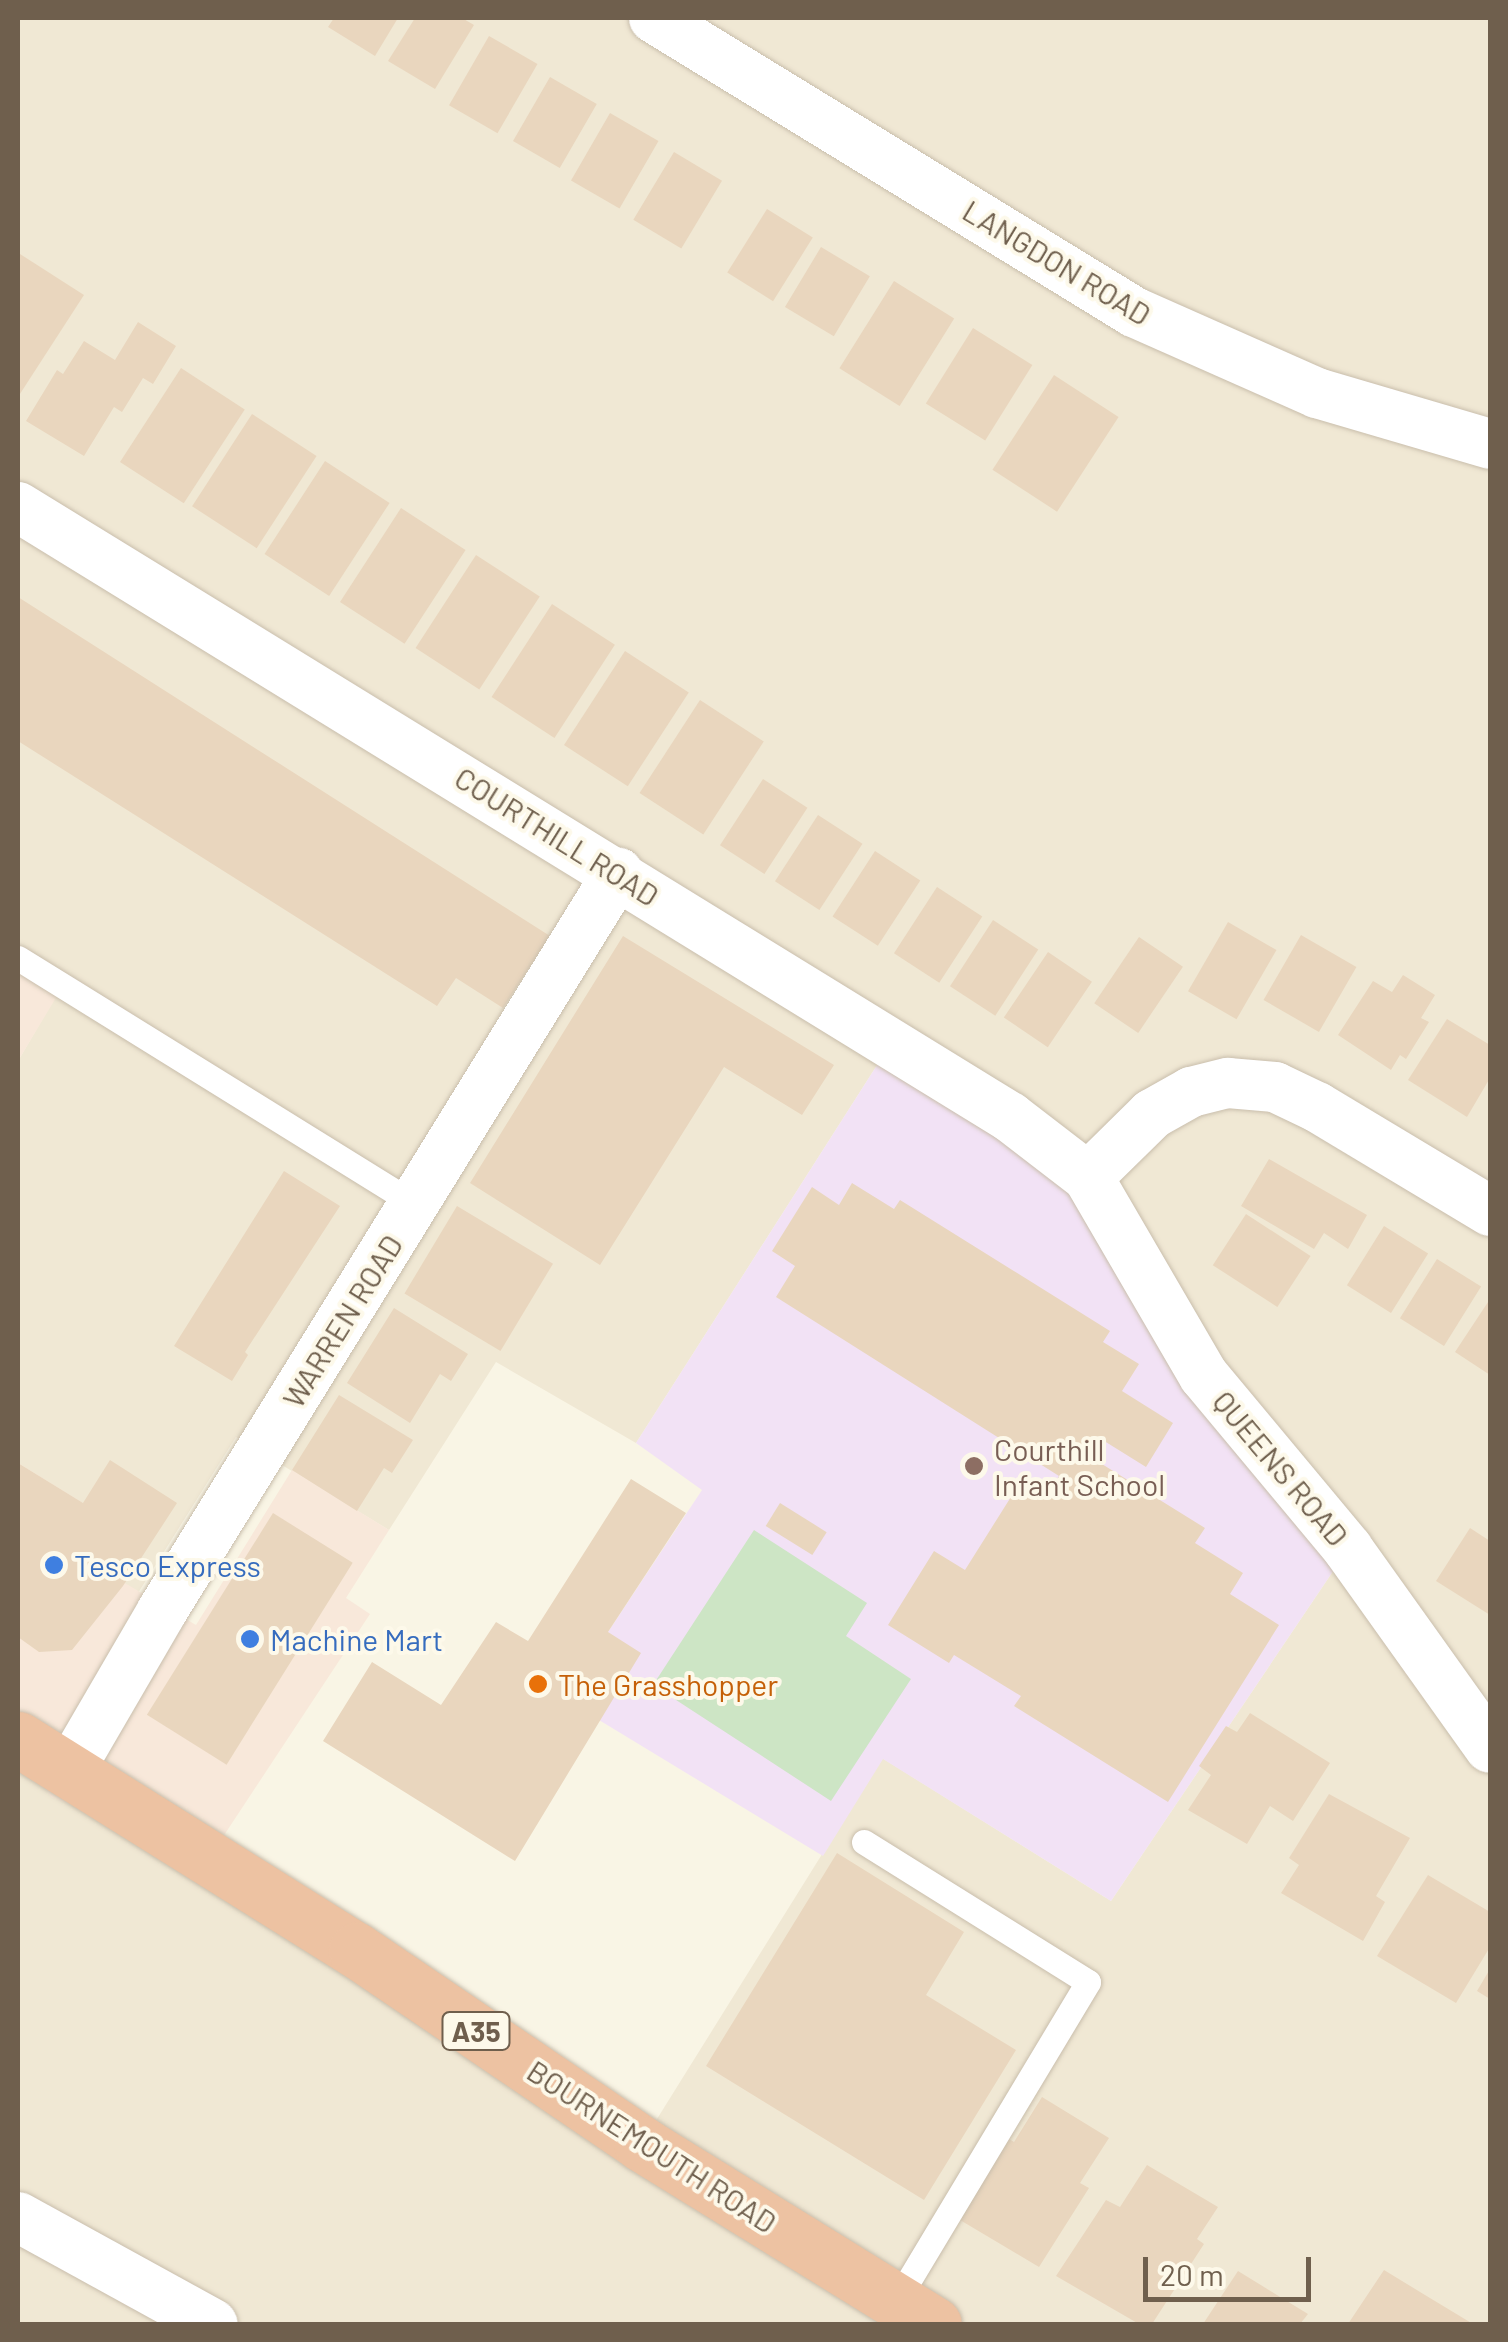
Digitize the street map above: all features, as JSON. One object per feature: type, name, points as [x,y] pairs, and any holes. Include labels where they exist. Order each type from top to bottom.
[{"type":"highway","name":"BOURNEMOUTH ROAD","points":[[18,1739],[356,1950],[642,2144],[915,2313]]},
{"type":"street","name":"LANGDON ROAD","points":[[654,18],[1134,312],[1318,394],[1490,444]]},
{"type":"street","name":"COURTHILL ROAD","points":[[18,506],[1010,1117],[1088,1176]]},
{"type":"street","name":"WARREN ROAD","points":[[69,1771],[162,1611],[618,873]]},
{"type":"street","points":[[1088,1176],[1152,1114],[1191,1092],[1228,1083],[1275,1087],[1316,1106],[1490,1210]]},
{"type":"street","name":"QUEENS ROAD","points":[[1088,1176],[1204,1376],[1348,1549],[1490,1748]]},
{"type":"street","points":[[18,2217],[213,2324]]},
{"type":"lane","points":[[18,958],[414,1204]]},
{"type":"lane","points":[[864,1842],[1088,1982],[915,2313]]},
{"type":"shaded area","points":[[18,18],[1490,18],[1490,2324],[18,2324],[18,1752],[209,1858],[642,2143],[882,1758],[1111,1901],[1348,1549],[1088,1176],[18,485]]},
{"type":"shaded area","points":[[18,533],[879,1062],[636,1443],[496,1362],[389,1530],[236,1437],[138,1593],[57,1543],[82,1503],[18,1463],[18,1061],[62,986],[18,958]]},
{"type":"shaded area","points":[[18,958],[63,986],[18,1061]]},
{"type":"shaded area","name":"Courthill Infant School","points":[[879,1062],[1088,1177],[1348,1549],[1111,1901],[883,1759],[823,1856],[599,1720],[608,1632],[702,1490],[636,1443]]},
{"type":"shaded area","points":[[18,1463],[83,1503],[57,1543],[196,1625],[292,1470],[389,1530],[346,1598],[370,1614],[209,1858],[51,1797],[18,1752]]},
{"type":"green space","points":[[754,1530],[867,1603],[846,1636],[911,1679],[831,1801],[653,1685]]},
{"type":"building","points":[[334,18],[398,18],[375,56],[328,27]]},
{"type":"building","points":[[415,18],[462,18],[474,25],[435,89],[388,61]]},
{"type":"building","points":[[489,36],[537,64],[497,133],[449,105]]},
{"type":"building","points":[[550,77],[597,104],[560,168],[513,141]]},
{"type":"building","points":[[610,113],[658,141],[619,209],[571,181]]},
{"type":"building","points":[[674,152],[722,181],[681,249],[633,220]]},
{"type":"building","points":[[767,209],[813,238],[773,301],[727,273]]},
{"type":"building","points":[[821,247],[870,276],[834,336],[785,307]]},
{"type":"building","points":[[20,254],[84,295],[18,397],[18,258]]},
{"type":"building","points":[[894,281],[954,319],[900,406],[839,368]]},
{"type":"building","points":[[138,322],[176,346],[153,384],[143,378],[122,412],[114,407],[84,456],[26,421],[57,370],[63,374],[84,341],[115,360]]},
{"type":"building","points":[[973,328],[1032,365],[985,441],[926,403]]},
{"type":"building","points":[[181,368],[245,409],[184,503],[120,462]]},
{"type":"building","points":[[1054,375],[1119,417],[1057,512],[992,470]]},
{"type":"building","points":[[252,414],[317,456],[257,548],[192,506]]},
{"type":"building","points":[[325,461],[390,503],[329,596],[265,554]]},
{"type":"building","points":[[401,508],[466,550],[405,644],[340,602]]},
{"type":"building","points":[[476,555],[540,596],[479,689],[416,648]]},
{"type":"building","points":[[18,597],[550,936],[503,1008],[456,978],[437,1006],[18,741]]},
{"type":"building","points":[[552,604],[615,645],[554,738],[492,697]]},
{"type":"building","points":[[625,651],[689,692],[628,786],[564,745]]},
{"type":"building","points":[[700,700],[764,741],[703,834],[640,793]]},
{"type":"building","points":[[763,779],[807,808],[764,874],[720,845]]},
{"type":"building","points":[[818,815],[862,844],[819,910],[775,881]]},
{"type":"building","points":[[875,851],[920,880],[878,946],[833,916]]},
{"type":"building","points":[[937,887],[982,916],[939,983],[894,953]]},
{"type":"building","points":[[993,920],[1038,949],[995,1016],[950,986]]},
{"type":"building","points":[[1228,922],[1276,950],[1236,1019],[1188,991]]},
{"type":"building","points":[[1301,935],[1356,967],[1319,1032],[1264,1000]]},
{"type":"building","points":[[623,936],[834,1065],[802,1115],[724,1067],[600,1265],[470,1183]]},
{"type":"building","points":[[1139,937],[1183,967],[1138,1033],[1094,1003]]},
{"type":"building","points":[[1048,952],[1092,982],[1048,1047],[1004,1017]]},
{"type":"building","points":[[1403,975],[1435,995],[1421,1018],[1429,1022],[1406,1059],[1400,1055],[1391,1070],[1338,1035],[1373,981],[1392,992]]},
{"type":"building","points":[[1447,1019],[1490,1045],[1490,1078],[1467,1117],[1408,1080]]},
{"type":"building","points":[[1269,1159],[1367,1215],[1348,1249],[1324,1233],[1314,1249],[1241,1206]]},
{"type":"building","points":[[284,1171],[340,1206],[245,1352],[248,1355],[232,1381],[174,1346]]},
{"type":"building","points":[[852,1183],[894,1209],[900,1200],[1110,1331],[1103,1342],[1139,1364],[1122,1391],[1173,1423],[1146,1467],[1101,1439],[1089,1456],[1205,1528],[1195,1543],[1243,1573],[1230,1594],[1279,1625],[1168,1802],[1014,1706],[1021,1696],[954,1655],[949,1663],[888,1625],[934,1551],[965,1570],[1021,1481],[1046,1496],[1059,1476],[776,1297],[795,1266],[772,1251],[812,1187],[839,1205]]},
{"type":"building","points":[[457,1206],[553,1264],[500,1351],[404,1293]]},
{"type":"building","points":[[1246,1214],[1311,1256],[1277,1307],[1213,1265]]},
{"type":"building","points":[[1384,1226],[1428,1254],[1391,1313],[1347,1285]]},
{"type":"building","points":[[1437,1259],[1481,1287],[1444,1346],[1400,1318]]},
{"type":"building","points":[[1490,1299],[1490,1375],[1455,1352]]},
{"type":"building","points":[[394,1308],[468,1354],[451,1381],[440,1374],[410,1423],[347,1383]]},
{"type":"building","points":[[339,1395],[413,1440],[392,1473],[384,1468],[357,1511],[292,1470]]},
{"type":"building","points":[[110,1460],[177,1503],[123,1586],[72,1650],[39,1652],[18,1637],[18,1463],[83,1503]]},
{"type":"building","name":"The Grasshopper","points":[[631,1479],[686,1513],[608,1632],[641,1653],[515,1861],[323,1741],[372,1662],[441,1705],[496,1622],[528,1641]]},
{"type":"building","points":[[780,1503],[827,1532],[812,1555],[766,1526]]},
{"type":"building","name":"Machine Mart","points":[[273,1513],[353,1563],[227,1765],[147,1715]]},
{"type":"building","points":[[1470,1528],[1490,1541],[1490,1615],[1436,1581]]},
{"type":"building","points":[[1250,1713],[1330,1763],[1293,1821],[1270,1806],[1247,1844],[1188,1810],[1211,1775],[1199,1766],[1226,1726],[1237,1732]]},
{"type":"building","points":[[1329,1794],[1410,1838],[1376,1896],[1385,1902],[1363,1941],[1281,1893],[1299,1865],[1289,1858]]},
{"type":"building","points":[[837,1853],[964,1932],[926,1995],[1016,2050],[924,2200],[706,2066]]},
{"type":"building","points":[[1428,1875],[1490,1912],[1490,1947],[1456,2003],[1377,1956]]},
{"type":"building","points":[[1490,1969],[1490,1999],[1477,1991]]},
{"type":"building","points":[[1042,2097],[1109,2138],[1080,2183],[1089,2188],[1039,2267],[955,2217],[1004,2136],[1014,2142]]},
{"type":"building","points":[[1147,2165],[1218,2207],[1197,2239],[1204,2244],[1152,2324],[1139,2324],[1056,2276],[1106,2200],[1120,2207]]},
{"type":"building","points":[[1384,2270],[1425,2295],[1473,2324],[1348,2324]]},
{"type":"building","points":[[1238,2271],[1308,2314],[1300,2324],[1203,2324]]},
{"type":"place","name":"Courthill Infant School","points":[[974,1466]]},
{"type":"place","name":"Tesco Express","points":[[54,1565]]},
{"type":"place","name":"Machine Mart","points":[[250,1639]]},
{"type":"place","name":"The Grasshopper","points":[[538,1684]]}]
